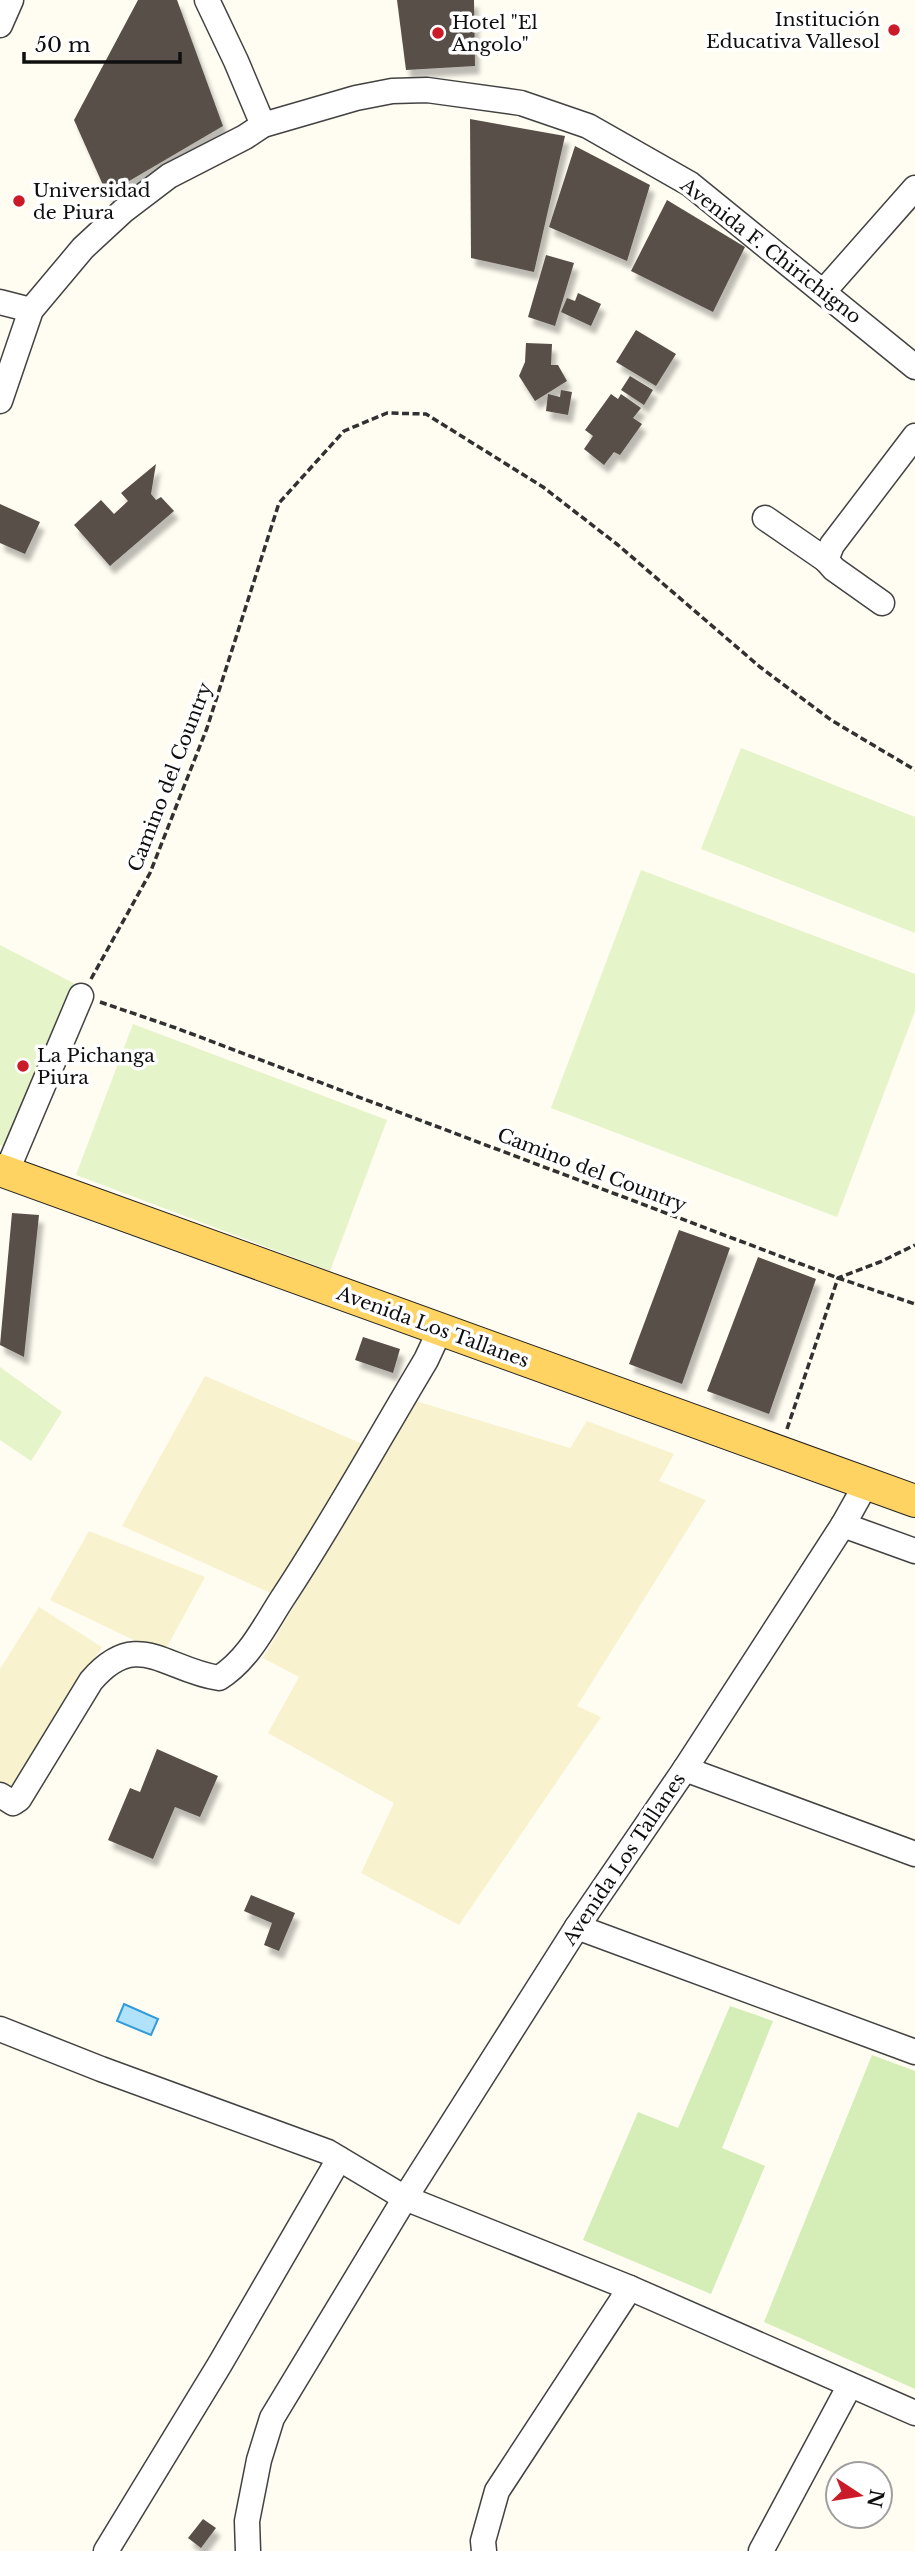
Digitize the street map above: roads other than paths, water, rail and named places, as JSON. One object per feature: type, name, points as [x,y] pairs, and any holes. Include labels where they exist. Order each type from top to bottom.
[{"type":"main road","name":"Avenida Los Tallanes","points":[[3,1171],[915,1501]]},
{"type":"street","points":[[0,25],[12,0]]},
{"type":"street","points":[[207,0],[262,125]]},
{"type":"street","name":"Avenida F. Chirichigno","points":[[31,310],[83,248],[123,211],[169,176],[245,137],[262,125],[356,98],[393,91],[427,90],[521,103],[588,126],[690,184],[915,367]]},
{"type":"street","points":[[824,291],[915,188]]},
{"type":"street","points":[[0,302],[31,310],[9,343],[0,401]]},
{"type":"street","points":[[826,560],[832,545],[915,436]]},
{"type":"street","points":[[765,518],[882,603]]},
{"type":"street","points":[[3,1171],[81,996]]},
{"type":"street","points":[[0,1796],[13,1803],[19,1799],[91,1681],[105,1664],[120,1656],[138,1653],[219,1678],[248,1651],[306,1563],[426,1360],[440,1330]]},
{"type":"street","name":"Avenida Los Tallanes","points":[[248,2551],[247,2521],[259,2460],[272,2418],[405,2198],[577,1927],[685,1769],[843,1525],[866,1484]]},
{"type":"street","points":[[843,1525],[915,1551]]},
{"type":"street","points":[[685,1769],[915,1854]]},
{"type":"street","points":[[577,1927],[915,2052]]},
{"type":"street","points":[[0,2029],[328,2152],[405,2198],[630,2288],[915,2413]]},
{"type":"street","points":[[106,2551],[340,2159]]},
{"type":"street","points":[[484,2551],[483,2541],[497,2491],[630,2288]]},
{"type":"street","points":[[761,2551],[850,2385]]},
{"type":"water","points":[[124,2004],[158,2019],[151,2035],[117,2021]]},
{"type":"place","name":"Institución Educativa Vallesol","points":[[894,30]]},
{"type":"place","name":"Hotel \"El Angolo\"","points":[[438,33]]},
{"type":"place","name":"Universidad de Piura","points":[[19,201]]},
{"type":"place","name":"La Pichanga Piura","points":[[23,1066]]}]
